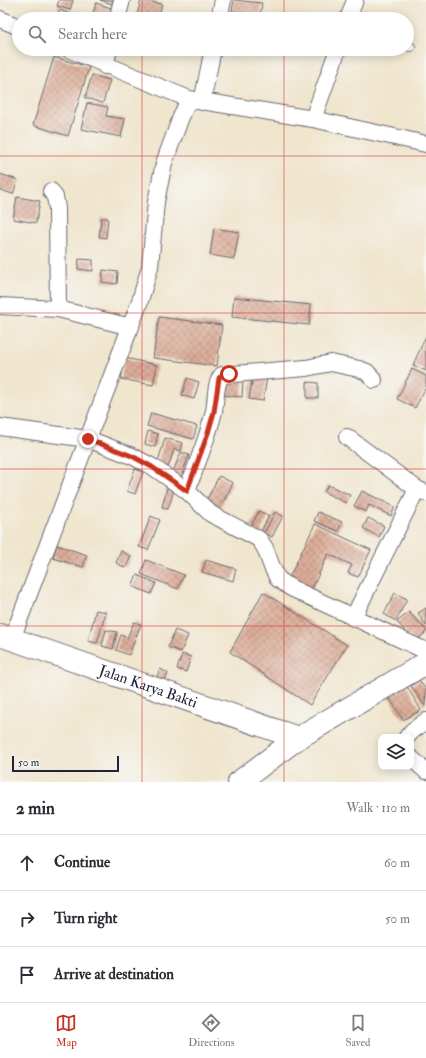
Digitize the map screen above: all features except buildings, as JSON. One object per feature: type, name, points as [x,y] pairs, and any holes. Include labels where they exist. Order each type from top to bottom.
[{"type":"street","points":[[119,12],[122,0]]},
{"type":"street","points":[[220,12],[223,0]]},
{"type":"street","points":[[351,12],[355,0]]},
{"type":"street","points":[[0,19],[12,24]]},
{"type":"street","points":[[83,56],[105,66],[196,101],[313,119],[426,144]]},
{"type":"street","points":[[105,66],[107,56]]},
{"type":"street","points":[[6,637],[88,439],[131,327],[146,284],[150,267],[156,202],[164,163],[181,117],[196,101],[211,56]]},
{"type":"street","points":[[313,119],[336,56]]},
{"type":"street","points":[[51,191],[55,198],[57,208],[58,309]]},
{"type":"street","points":[[0,306],[58,309],[131,327]]},
{"type":"street","points":[[187,491],[208,433],[214,412],[219,378],[222,375],[306,368],[331,363],[367,372],[374,380]]},
{"type":"street","points":[[0,427],[88,439],[132,456],[152,467],[187,491],[211,514],[259,539],[265,548],[278,579],[290,588],[426,651]]},
{"type":"street","points":[[347,437],[422,491],[353,618]]},
{"type":"street","name":"Jalan Karya Bakti","points":[[6,637],[298,738]]},
{"type":"street","points":[[239,782],[298,738],[426,663]]},
{"type":"street","points":[[410,734],[426,721]]},
{"type":"street","points":[[414,761],[426,771]]},
{"type":"route","points":[[88,439],[132,456],[152,467],[187,491],[214,412],[219,378],[222,375],[229,374]]}]
